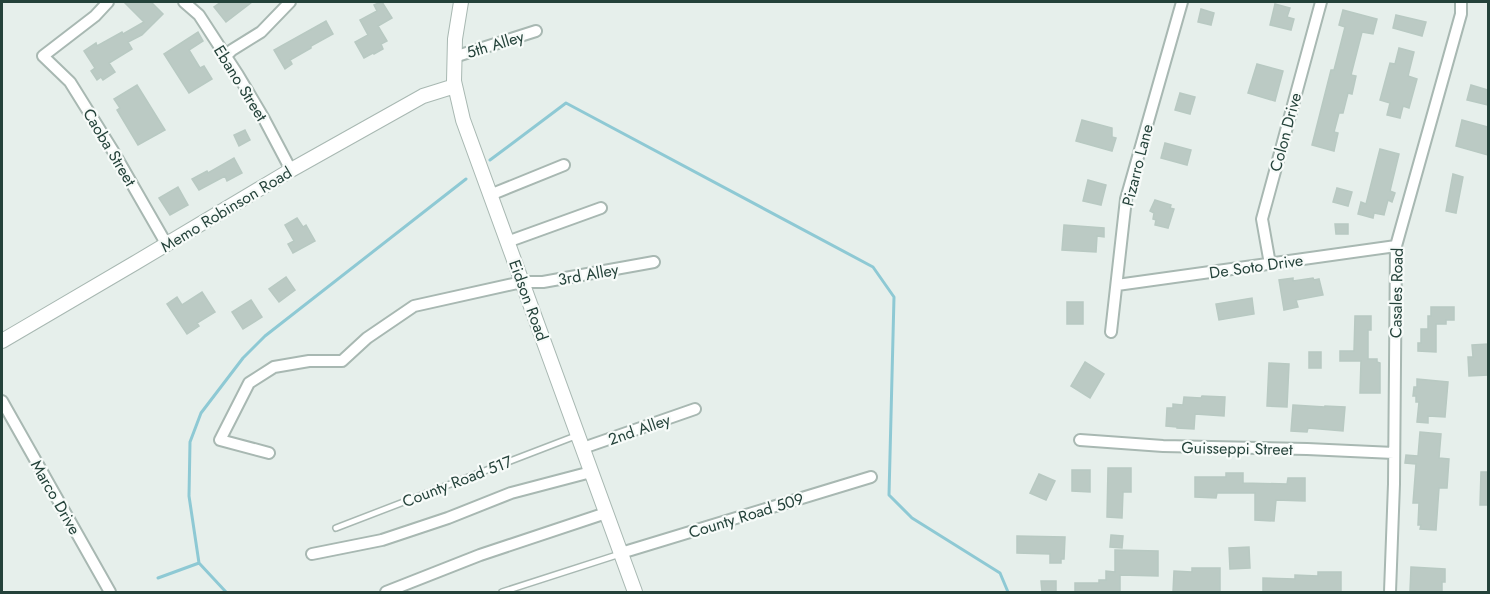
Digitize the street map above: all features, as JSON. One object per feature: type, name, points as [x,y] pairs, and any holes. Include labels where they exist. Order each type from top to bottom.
[{"type":"street","name":"Caoba Street","points":[[108,2],[95,16],[43,56],[69,81],[167,244]]},
{"type":"street","name":"Ebano Street","points":[[184,2],[199,15],[263,117],[291,170]]},
{"type":"street","points":[[225,57],[261,32],[290,2]]},
{"type":"street","name":"Eidson Road","points":[[461,2],[454,57],[455,86],[463,120],[635,592]]},
{"type":"street","name":"Pizarro Lane","points":[[1111,332],[1126,199],[1182,2]]},
{"type":"street","name":"Colon Drive","points":[[1269,264],[1262,219],[1320,2]]},
{"type":"street","name":"Casales Road","points":[[1390,592],[1396,246],[1461,15],[1461,2]]},
{"type":"street","name":"5th Alley","points":[[454,57],[536,31]]},
{"type":"street","name":"Memo Robinson Road","points":[[2,341],[291,170],[423,96],[455,86]]},
{"type":"street","points":[[490,195],[564,165]]},
{"type":"street","points":[[507,242],[600,208]]},
{"type":"street","name":"De Soto Drive","points":[[1117,285],[1396,246]]},
{"type":"street","name":"3rd Alley","points":[[269,453],[220,440],[249,382],[274,367],[309,361],[342,361],[367,338],[414,306],[522,282],[543,282],[654,262]]},
{"type":"street","name":"Marco Drive","points":[[2,401],[110,592]]},
{"type":"street","name":"2nd Alley","points":[[580,441],[695,409]]},
{"type":"street","name":"Guisseppi Street","points":[[1080,440],[1163,446],[1394,453]]},
{"type":"street","points":[[312,554],[382,540],[448,518],[511,493],[591,472]]},
{"type":"street","name":"County Road 509","points":[[621,553],[871,477]]},
{"type":"street","points":[[386,592],[480,555],[606,513]]},
{"type":"lane","name":"County Road 517","points":[[336,528],[580,441]]},
{"type":"lane","points":[[501,592],[621,553]]},
{"type":"building","points":[[124,2],[151,2],[163,14],[142,35],[128,42],[132,49],[109,63],[115,72],[103,80],[101,77],[97,80],[91,71],[95,68],[84,51],[96,43],[97,46],[144,22]]},
{"type":"building","points":[[221,2],[252,2],[226,22],[214,7]]},
{"type":"building","points":[[382,2],[392,18],[378,26],[387,41],[381,44],[383,49],[364,58],[355,42],[368,35],[360,20],[377,11],[374,5]]},
{"type":"building","points":[[1275,4],[1290,8],[1287,17],[1294,19],[1291,30],[1270,25]]},
{"type":"building","points":[[1201,9],[1214,13],[1211,25],[1198,22]]},
{"type":"building","points":[[1343,10],[1377,19],[1373,34],[1362,32],[1351,75],[1356,76],[1352,94],[1348,93],[1343,113],[1339,113],[1334,132],[1338,133],[1334,151],[1312,145],[1331,70],[1334,70],[1345,27],[1339,25]]},
{"type":"building","points":[[1396,15],[1426,22],[1422,36],[1393,28]]},
{"type":"building","points":[[326,21],[333,34],[290,60],[292,64],[285,69],[274,50]]},
{"type":"building","points":[[198,32],[203,41],[189,50],[200,68],[204,66],[212,79],[189,93],[164,54]]},
{"type":"building","points":[[1399,48],[1414,52],[1408,76],[1417,79],[1409,108],[1403,106],[1400,118],[1387,115],[1390,103],[1380,100],[1390,63],[1395,64]]},
{"type":"building","points":[[1257,64],[1283,71],[1275,101],[1248,93]]},
{"type":"building","points":[[137,85],[165,130],[138,145],[117,110],[120,108],[114,99]]},
{"type":"building","points":[[1471,85],[1488,90],[1488,105],[1467,100]]},
{"type":"building","points":[[1180,93],[1195,97],[1190,114],[1175,110]]},
{"type":"building","points":[[1082,120],[1112,128],[1112,137],[1116,138],[1112,151],[1076,141]]},
{"type":"building","points":[[1462,120],[1488,127],[1488,155],[1456,146]]},
{"type":"building","points":[[245,130],[250,140],[239,146],[234,135]]},
{"type":"building","points":[[1165,143],[1191,150],[1187,165],[1161,158]]},
{"type":"building","points":[[1380,149],[1399,154],[1390,191],[1395,193],[1392,202],[1388,200],[1384,215],[1374,213],[1373,218],[1358,214],[1361,202],[1366,204]]},
{"type":"building","points":[[234,158],[242,173],[227,181],[225,176],[199,190],[192,179]]},
{"type":"building","points":[[1453,174],[1463,177],[1456,213],[1446,211]]},
{"type":"building","points":[[1088,180],[1106,185],[1101,205],[1083,201]]},
{"type":"building","points":[[178,187],[188,205],[170,215],[159,198]]},
{"type":"building","points":[[1337,188],[1352,192],[1348,206],[1333,202]]},
{"type":"building","points":[[1155,200],[1171,205],[1170,208],[1174,209],[1168,228],[1155,225],[1154,213],[1150,211]]},
{"type":"building","points":[[297,218],[303,227],[306,225],[315,241],[293,253],[288,244],[294,241],[285,225]]},
{"type":"building","points":[[1335,224],[1348,224],[1348,234],[1336,234]]},
{"type":"building","points":[[1064,225],[1104,228],[1104,237],[1097,236],[1096,252],[1062,250]]},
{"type":"building","points":[[286,277],[295,290],[279,302],[269,289]]},
{"type":"building","points":[[1293,278],[1293,281],[1319,279],[1323,295],[1296,300],[1298,307],[1284,310],[1279,280]]},
{"type":"building","points":[[202,292],[215,312],[197,323],[199,326],[187,334],[167,304],[177,297],[182,305]]},
{"type":"building","points":[[1252,298],[1254,314],[1219,320],[1216,304]]},
{"type":"building","points":[[251,300],[262,317],[243,329],[232,312]]},
{"type":"building","points":[[1067,302],[1083,302],[1083,324],[1067,324]]},
{"type":"building","points":[[1431,307],[1454,307],[1454,320],[1446,320],[1446,324],[1436,324],[1436,352],[1418,351],[1418,343],[1421,343],[1421,329],[1428,329]]},
{"type":"building","points":[[1355,316],[1371,316],[1371,330],[1368,330],[1368,359],[1377,359],[1380,363],[1380,393],[1360,393],[1361,361],[1340,361],[1340,351],[1354,351]]},
{"type":"building","points":[[1488,344],[1488,375],[1469,376],[1468,357],[1473,357],[1472,345]]},
{"type":"building","points":[[1309,352],[1321,352],[1321,368],[1309,368]]},
{"type":"building","points":[[1085,362],[1104,374],[1090,398],[1071,386]]},
{"type":"building","points":[[1269,363],[1289,364],[1287,407],[1267,406]]},
{"type":"building","points":[[1417,379],[1448,382],[1445,417],[1428,416],[1428,423],[1417,422],[1419,402],[1416,402],[1416,396],[1413,396],[1414,387],[1417,387]]},
{"type":"building","points":[[1202,396],[1225,397],[1224,416],[1195,414],[1194,429],[1166,426],[1167,408],[1173,408],[1173,404],[1183,405],[1184,397],[1201,398]]},
{"type":"building","points":[[1293,405],[1345,407],[1343,431],[1308,428],[1307,432],[1291,431]]},
{"type":"building","points":[[1420,432],[1441,434],[1439,458],[1449,459],[1447,488],[1439,488],[1436,530],[1420,529],[1421,525],[1418,525],[1419,503],[1413,503],[1416,464],[1405,463],[1406,455],[1418,456]]},
{"type":"building","points":[[1108,468],[1131,468],[1131,492],[1123,492],[1122,518],[1107,517]]},
{"type":"building","points":[[1072,470],[1090,470],[1090,492],[1072,491]]},
{"type":"building","points":[[1481,472],[1488,472],[1488,505],[1480,505]]},
{"type":"building","points":[[1226,473],[1243,473],[1243,483],[1287,484],[1288,478],[1305,478],[1305,501],[1276,500],[1274,521],[1255,520],[1255,493],[1217,493],[1216,498],[1195,497],[1195,477],[1226,477]]},
{"type":"building","points":[[1039,474],[1055,481],[1046,500],[1030,493]]},
{"type":"building","points":[[1111,535],[1123,536],[1122,548],[1110,547]]},
{"type":"building","points":[[1017,536],[1065,537],[1064,559],[1061,559],[1061,563],[1050,563],[1050,554],[1017,553]]},
{"type":"building","points":[[1249,547],[1250,568],[1230,569],[1229,548]]},
{"type":"building","points":[[1115,550],[1158,551],[1158,576],[1120,575],[1120,592],[1075,592],[1075,583],[1099,583],[1099,580],[1106,580],[1106,571],[1115,572]]},
{"type":"building","points":[[1411,567],[1445,569],[1442,592],[1410,591]]},
{"type":"building","points":[[1192,568],[1220,568],[1220,592],[1173,592],[1174,571],[1192,572]]},
{"type":"building","points":[[1318,572],[1341,572],[1341,592],[1263,592],[1263,578],[1295,579],[1295,575],[1318,576]]},
{"type":"building","points":[[1041,581],[1056,581],[1056,592],[1042,592]]},
{"type":"waterway","points":[[490,160],[566,103],[873,267],[894,297],[889,495],[912,518],[1000,573],[1008,592]]},
{"type":"waterway","points":[[226,592],[199,563],[189,496],[190,442],[201,413],[243,358],[265,336],[466,179]]},
{"type":"waterway","points":[[158,578],[199,563]]}]
